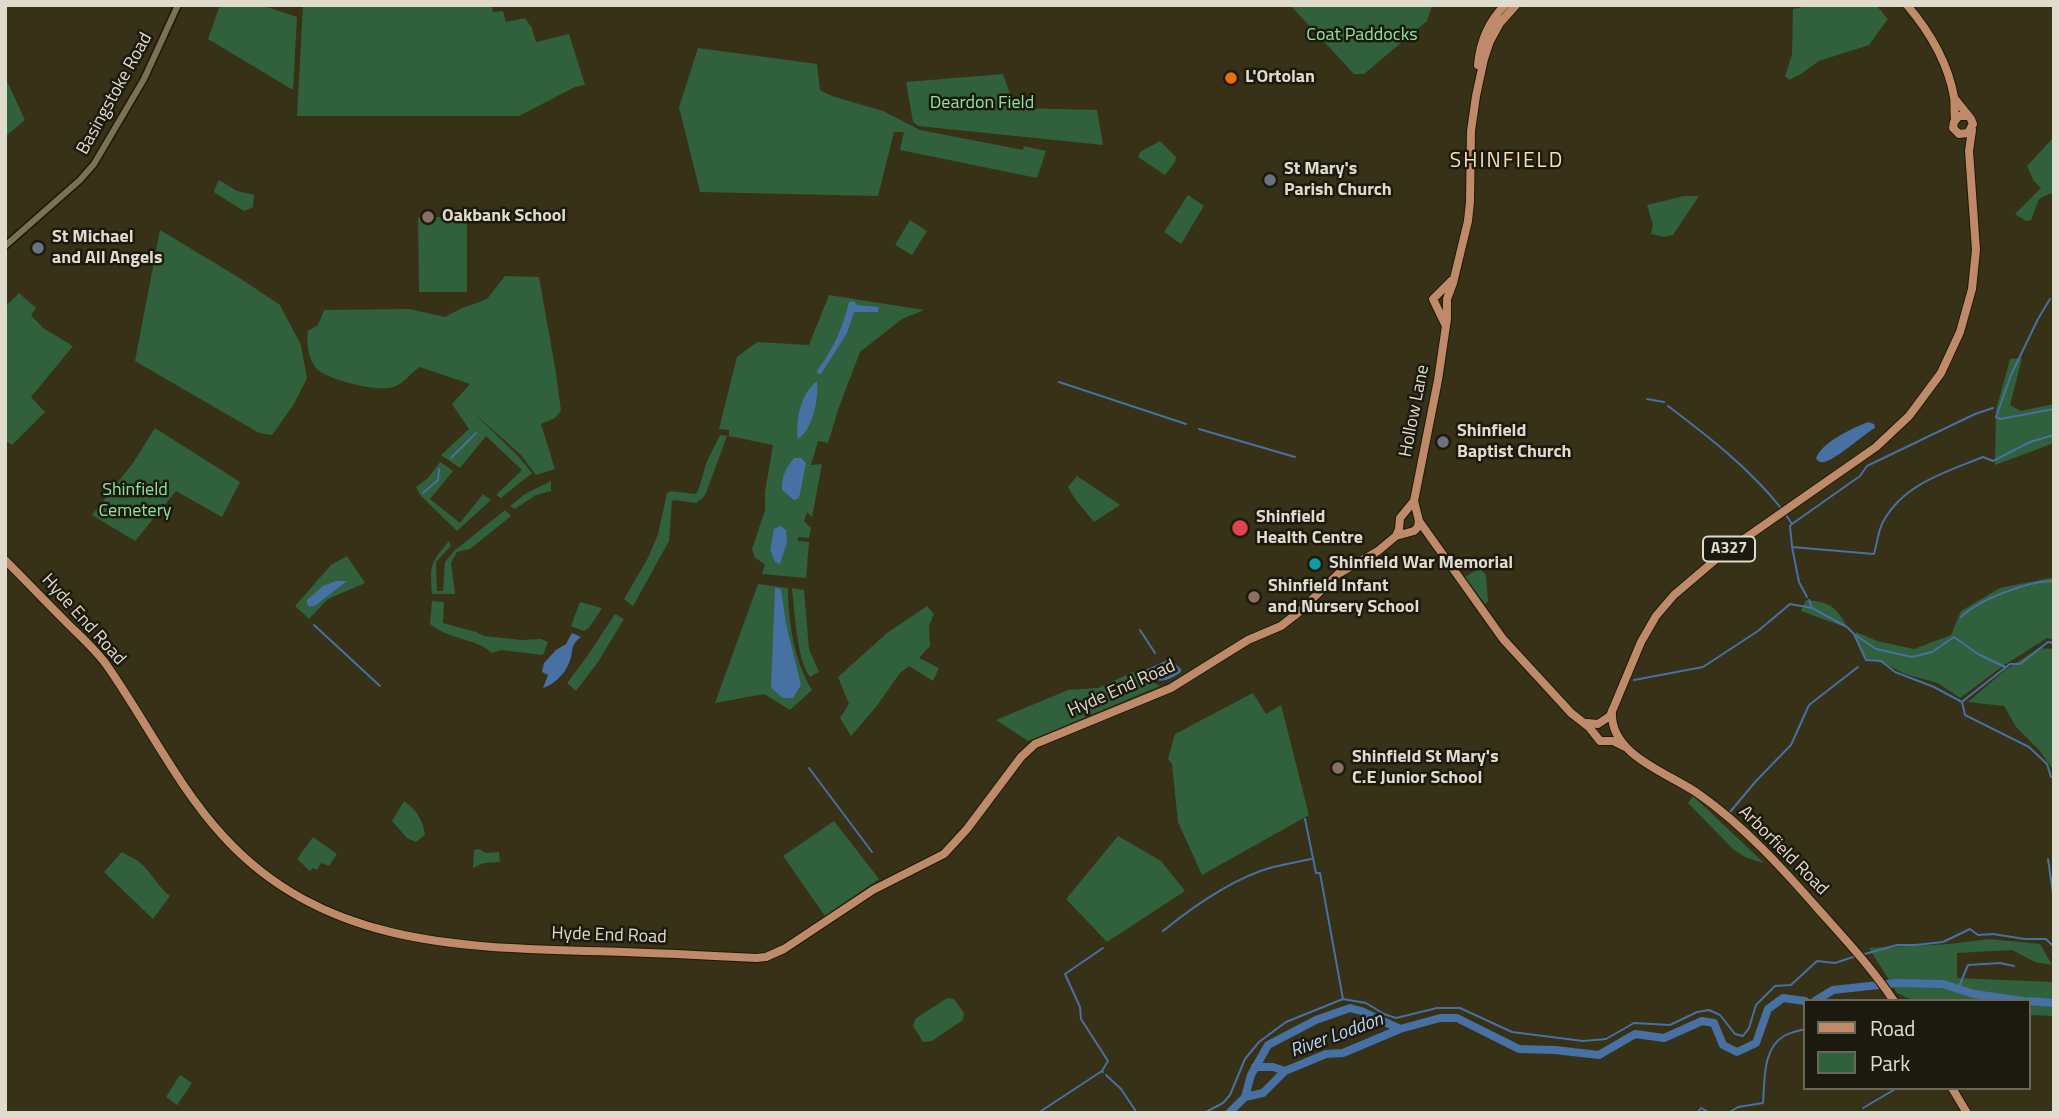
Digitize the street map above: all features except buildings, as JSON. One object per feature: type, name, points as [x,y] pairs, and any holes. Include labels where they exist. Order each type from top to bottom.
[{"type":"main road","points":[[1446,327],[1433,299],[1436,294],[1444,298],[1454,278],[1468,221],[1471,131],[1480,49],[1485,34],[1506,5]]},
{"type":"main road","points":[[1498,13],[1516,5]]},
{"type":"main road","points":[[1907,5],[1934,43],[1945,67],[1955,99],[1953,128],[1959,134],[1966,134],[1972,130],[1972,121],[1955,99]]},
{"type":"main road","points":[[1955,119],[1967,116]]},
{"type":"main road","name":"A327","points":[[1595,734],[1601,722],[1612,711],[1628,669],[1650,625],[1674,595],[1721,555],[1876,447],[1909,416],[1941,373],[1970,302],[1975,267],[1976,240],[1969,151],[1972,130]]},
{"type":"main road","name":"A327","points":[[1959,134],[1969,151]]},
{"type":"main road","name":"Hollow Lane","points":[[1418,519],[1414,501],[1436,396],[1446,327],[1444,298]]},
{"type":"main road","name":"Hollow Lane","points":[[1406,512],[1414,501]]},
{"type":"main road","points":[[1396,536],[1401,516],[1410,512],[1418,519],[1503,639],[1566,708],[1584,722],[1601,741],[1613,738],[1614,728],[1601,722],[1584,722]]},
{"type":"main road","points":[[1396,536],[1411,531],[1418,519]]},
{"type":"main road","points":[[1400,526],[1432,539]]},
{"type":"main road","name":"Hyde End Road","points":[[5,560],[103,660],[198,805],[224,837],[260,870],[287,889],[326,910],[374,929],[422,939],[514,949],[756,958],[774,954],[873,890],[944,855],[1021,757],[1035,744],[1171,688],[1233,649],[1281,626],[1338,574],[1370,557],[1396,536]]},
{"type":"main road","name":"A327","points":[[1612,711],[1614,728]]},
{"type":"main road","name":"Arborfield Road","points":[[1614,728],[1627,748]]},
{"type":"main road","name":"Arborfield Road","points":[[1609,741],[1627,748],[1693,790],[1723,813],[1787,875],[1865,962],[1893,999]]},
{"type":"main road","points":[[1953,1090],[1967,1113]]},
{"type":"street","name":"Basingstoke Road","points":[[5,246],[80,180],[94,164],[144,79],[178,5]]},
{"type":"green space","points":[[220,5],[261,5],[297,17],[293,90],[208,39]]},
{"type":"green space","points":[[303,5],[492,5],[493,12],[503,11],[506,22],[525,18],[532,28],[536,42],[569,34],[585,85],[575,87],[519,116],[297,116]]},
{"type":"green space","name":"Coat Paddocks","points":[[1290,5],[1432,5],[1427,21],[1364,74],[1354,74]]},
{"type":"green space","points":[[1812,5],[1876,5],[1888,19],[1869,45],[1819,61],[1789,80],[1785,76],[1792,55],[1793,9]]},
{"type":"green space","points":[[698,48],[817,64],[820,90],[883,111],[920,130],[1023,150],[1024,146],[1046,151],[1037,178],[900,150],[904,132],[894,132],[878,196],[700,192],[679,107]]},
{"type":"green space","name":"Deardon Field","points":[[1003,74],[1015,108],[1097,110],[1103,145],[918,126],[913,122],[906,82]]},
{"type":"green space","points":[[5,77],[25,120],[5,137]]},
{"type":"green space","points":[[2054,137],[2054,203],[2051,193],[2039,199],[2031,220],[2026,221],[2015,214],[2041,188],[2034,181],[2027,166]]},
{"type":"green space","points":[[1160,141],[1176,157],[1165,175],[1138,157],[1140,152]]},
{"type":"green space","points":[[219,180],[237,191],[254,195],[253,207],[244,211],[215,193]]},
{"type":"green space","points":[[1188,195],[1204,206],[1181,244],[1164,232]]},
{"type":"green space","points":[[1684,196],[1699,196],[1673,235],[1664,237],[1651,234],[1653,225],[1647,205]]},
{"type":"green space","points":[[418,217],[467,217],[467,292],[419,292]]},
{"type":"green space","points":[[910,220],[927,231],[912,255],[895,245]]},
{"type":"green space","points":[[160,230],[280,305],[301,345],[307,378],[294,404],[272,435],[259,433],[135,361]]},
{"type":"green space","points":[[505,276],[539,277],[561,411],[555,418],[541,424],[555,469],[536,475],[521,455],[474,413],[532,473],[501,498],[496,495],[522,470],[486,436],[460,468],[441,455],[469,429],[452,404],[470,384],[420,367],[394,387],[373,388],[350,383],[316,368],[309,355],[307,340],[308,331],[318,325],[324,310],[409,309],[445,317],[487,299]]},
{"type":"green space","points":[[19,293],[36,308],[31,315],[43,328],[73,346],[31,397],[45,412],[12,445],[5,440],[5,307]]},
{"type":"green space","points":[[829,295],[924,310],[902,319],[860,352],[828,443],[818,441],[811,465],[822,464],[812,517],[807,512],[804,521],[811,528],[809,538],[798,537],[798,541],[809,542],[806,578],[762,574],[765,564],[755,558],[752,549],[765,510],[765,492],[773,445],[729,436],[729,430],[719,429],[737,357],[757,342],[809,345]]},
{"type":"green space","points":[[2022,358],[2010,405],[2021,411],[2054,404],[2054,443],[1995,465],[1996,410],[2010,359]]},
{"type":"green space","name":"Shinfield Cemetery","points":[[155,428],[240,482],[222,517],[176,491],[135,541],[92,515],[133,463]]},
{"type":"green space","points":[[720,435],[727,436],[706,493],[696,503],[672,501],[669,541],[633,606],[624,599],[648,558],[658,534],[667,493],[670,491],[695,494],[698,491],[707,461]]},
{"type":"green space","points":[[440,462],[453,471],[430,499],[460,523],[483,494],[491,500],[457,531],[421,496],[416,487],[428,478]]},
{"type":"green space","points":[[1077,476],[1120,505],[1094,522],[1068,487]]},
{"type":"green space","points":[[551,481],[551,491],[536,495],[515,509],[510,506],[525,494]]},
{"type":"green space","points":[[505,510],[511,516],[470,549],[457,552],[451,563],[455,594],[432,594],[433,565],[449,541],[451,546],[436,562],[437,591],[443,591],[445,562],[454,551]]},
{"type":"green space","points":[[347,556],[365,583],[328,599],[309,619],[295,606],[331,565]]},
{"type":"green space","points":[[1480,568],[1486,575],[1488,601],[1485,604],[1465,577]]},
{"type":"green space","points":[[2054,578],[2054,640],[2047,638],[1960,698],[1938,683],[1867,659],[1855,638],[1856,632],[1877,641],[1914,649],[1951,635],[1961,611],[2000,588]]},
{"type":"green space","points":[[758,584],[788,588],[793,640],[812,690],[790,710],[764,694],[715,703]]},
{"type":"green space","points":[[792,588],[804,590],[809,649],[819,672],[810,677],[799,647]]},
{"type":"green space","points":[[1806,600],[1832,607],[1848,628],[1801,611]]},
{"type":"green space","points":[[432,601],[444,602],[443,623],[484,636],[541,639],[548,642],[543,655],[501,650],[492,653],[478,644],[445,633],[430,624]]},
{"type":"green space","points":[[580,602],[602,608],[584,631],[571,626]]},
{"type":"green space","points":[[927,606],[934,614],[929,626],[930,646],[919,658],[939,668],[933,681],[909,666],[900,673],[851,736],[840,718],[849,704],[838,677],[887,633]]},
{"type":"green space","points":[[615,614],[624,619],[598,662],[576,691],[567,683]]},
{"type":"green space","points":[[2039,648],[2054,649],[2054,771],[2039,750],[2016,727],[2004,706],[1968,702],[2005,670]]},
{"type":"green space","points":[[1133,672],[1160,686],[1028,741],[996,720],[1068,690],[1098,688]]},
{"type":"green space","points":[[1253,693],[1266,714],[1281,705],[1309,815],[1202,875],[1178,822],[1172,764],[1168,759],[1175,734]]},
{"type":"green space","points":[[1693,796],[1764,863],[1747,858],[1734,850],[1688,803]]},
{"type":"green space","points":[[404,801],[415,811],[423,824],[425,835],[416,842],[407,838],[392,821]]},
{"type":"green space","points":[[834,821],[879,879],[825,916],[783,856]]},
{"type":"green space","points":[[1118,836],[1161,861],[1185,891],[1107,942],[1066,899]]},
{"type":"green space","points":[[313,837],[337,854],[329,866],[321,863],[317,870],[313,868],[310,871],[297,859]]},
{"type":"green space","points":[[479,849],[486,853],[499,852],[500,862],[484,863],[473,868],[474,850]]},
{"type":"green space","points":[[122,852],[143,865],[170,896],[153,919],[104,872]]},
{"type":"green space","points":[[1989,939],[2040,944],[2052,965],[2035,962],[2012,950],[1957,953],[1957,978],[2054,982],[2054,1016],[2031,1015],[2031,999],[1910,999],[1897,993],[1869,948]]},
{"type":"green space","points":[[947,998],[954,999],[964,1013],[963,1020],[932,1041],[923,1042],[913,1026],[915,1019]]},
{"type":"green space","points":[[180,1075],[192,1083],[177,1105],[166,1097]]},
{"type":"water","points":[[854,301],[857,305],[879,307],[878,312],[854,312],[847,333],[821,374],[818,374],[817,371],[833,346],[849,302]]},
{"type":"water","points":[[817,381],[814,413],[808,428],[798,439],[800,407],[807,392]]},
{"type":"water","points":[[1868,422],[1874,424],[1875,428],[1832,459],[1820,462],[1816,459],[1830,442]]},
{"type":"water","points":[[794,458],[801,458],[806,463],[799,498],[794,500],[782,490],[785,473]]},
{"type":"water","points":[[780,526],[786,530],[787,542],[780,564],[775,562],[770,550],[774,529]]},
{"type":"water","points":[[336,581],[347,581],[316,605],[310,607],[307,604],[307,600],[323,586]]},
{"type":"water","points":[[775,588],[781,589],[786,624],[801,685],[793,698],[783,698],[771,688]]},
{"type":"water","points":[[572,633],[581,637],[573,646],[567,667],[558,678],[543,688],[548,675],[542,672],[544,663],[566,644]]},
{"type":"water","points":[[1170,659],[1181,669],[1181,672],[1171,678],[1157,680],[1145,670]]},
{"type":"waterway","points":[[2050,299],[2011,375],[1996,417],[2000,419],[2054,409]]},
{"type":"waterway","points":[[1059,382],[1186,424]]},
{"type":"waterway","points":[[1647,399],[1664,402]]},
{"type":"waterway","points":[[1668,406],[1742,466],[1781,508]]},
{"type":"waterway","points":[[1792,524],[1860,476],[1867,466],[1993,408]]},
{"type":"waterway","points":[[1199,429],[1295,457]]},
{"type":"waterway","points":[[451,458],[476,433]]},
{"type":"waterway","points":[[1807,597],[1799,582],[1792,547],[1874,554],[1883,522],[1902,498],[1914,489],[1940,474],[1983,457],[1993,461],[2030,442],[2054,435]]},
{"type":"waterway","points":[[423,493],[438,480],[439,469]]},
{"type":"waterway","points":[[1786,515],[1792,524],[1792,546]]},
{"type":"waterway","points":[[1961,617],[1969,610],[2005,592],[2031,584],[2054,581]]},
{"type":"waterway","points":[[1809,600],[1812,608]]},
{"type":"waterway","points":[[1634,680],[1703,667],[1758,631],[1790,604],[1812,608],[1847,627],[1854,634],[1866,660],[1881,661],[1895,672],[1934,687],[1962,702],[1965,715],[2029,747],[2047,764],[2051,777]]},
{"type":"waterway","points":[[314,625],[380,686]]},
{"type":"waterway","points":[[1140,630],[1155,653]]},
{"type":"waterway","points":[[1854,634],[1876,649],[1912,657],[1932,652],[1954,637],[1978,654],[2005,667]]},
{"type":"waterway","points":[[1963,701],[2010,664],[2020,664],[2048,642],[2054,643]]},
{"type":"waterway","points":[[1730,812],[1791,745],[1809,705],[1858,667]]},
{"type":"waterway","points":[[809,768],[872,852]]},
{"type":"waterway","points":[[1305,819],[1316,873],[1320,873],[1343,999]]},
{"type":"waterway","points":[[1163,931],[1201,902],[1243,878],[1273,867],[1311,859]]},
{"type":"waterway","points":[[2048,859],[2054,900]]},
{"type":"waterway","points":[[1861,955],[1897,945],[1943,942],[1970,929],[1978,935],[2046,939],[2054,947]]},
{"type":"waterway","points":[[1102,1071],[1108,1061],[1081,1019],[1080,1007],[1065,974],[1103,948]]},
{"type":"waterway","points":[[1204,1113],[1223,1103],[1230,1095],[1245,1059],[1259,1042],[1286,1022],[1343,999],[1366,1003],[1396,1018],[1437,1008],[1460,1008],[1512,1032],[1583,1041],[1606,1039],[1634,1023],[1670,1025],[1697,1012],[1709,1010],[1720,1015],[1735,1034],[1743,1036],[1749,1028],[1756,1005],[1775,986],[1791,985],[1817,961],[1835,963],[1856,956]]},
{"type":"waterway","points":[[1958,989],[1968,965],[2000,963],[2014,966]]},
{"type":"waterway","name":"River Loddon","points":[[1818,999],[1833,990],[1897,983],[1943,984],[1974,994],[2009,999]]},
{"type":"waterway","name":"River Loddon","points":[[1245,1097],[1263,1093],[1285,1071],[1326,1054],[1343,1053],[1400,1029],[1440,1018],[1457,1018],[1519,1049],[1599,1055],[1635,1034],[1664,1038],[1702,1021],[1714,1023],[1723,1045],[1737,1052],[1756,1043],[1768,1009],[1783,998],[1804,1001]]},
{"type":"waterway","name":"River Loddon","points":[[2031,1001],[2054,1003]]},
{"type":"waterway","name":"River Loddon","points":[[1229,1113],[1245,1097],[1251,1075],[1268,1045],[1316,1020],[1350,1008],[1400,1029]]},
{"type":"waterway","points":[[1728,1113],[1738,1107],[1763,1103],[1766,1066],[1772,1049],[1784,1036],[1804,1029]]},
{"type":"waterway","name":"River Loddon","points":[[1255,1067],[1273,1067],[1285,1071]]},
{"type":"waterway","points":[[1038,1113],[1103,1072]]},
{"type":"waterway","points":[[1106,1075],[1121,1089],[1137,1113]]},
{"type":"waterway","points":[[1863,1108],[1894,1090]]},
{"type":"waterway","points":[[1697,1113],[1701,1108],[1710,1113]]},
{"type":"place","name":"L'Ortolan","points":[[1231,78]]},
{"type":"place","name":"St Mary's Parish Church","points":[[1270,180]]},
{"type":"place","name":"Oakbank School","points":[[428,217]]},
{"type":"place","name":"St Michael and All Angels","points":[[38,248]]},
{"type":"place","name":"Shinfield Baptist Church","points":[[1443,442]]},
{"type":"place","name":"Shinfield Health Centre","points":[[1240,528]]},
{"type":"place","name":"Shinfield War Memorial","points":[[1315,564]]},
{"type":"place","name":"Shinfield Infant and Nursery School","points":[[1254,597]]},
{"type":"place","name":"Shinfield St Mary's C.E Junior School","points":[[1338,768]]},
{"type":"district","name":"SHINFIELD","points":[[1507,162]]}]
